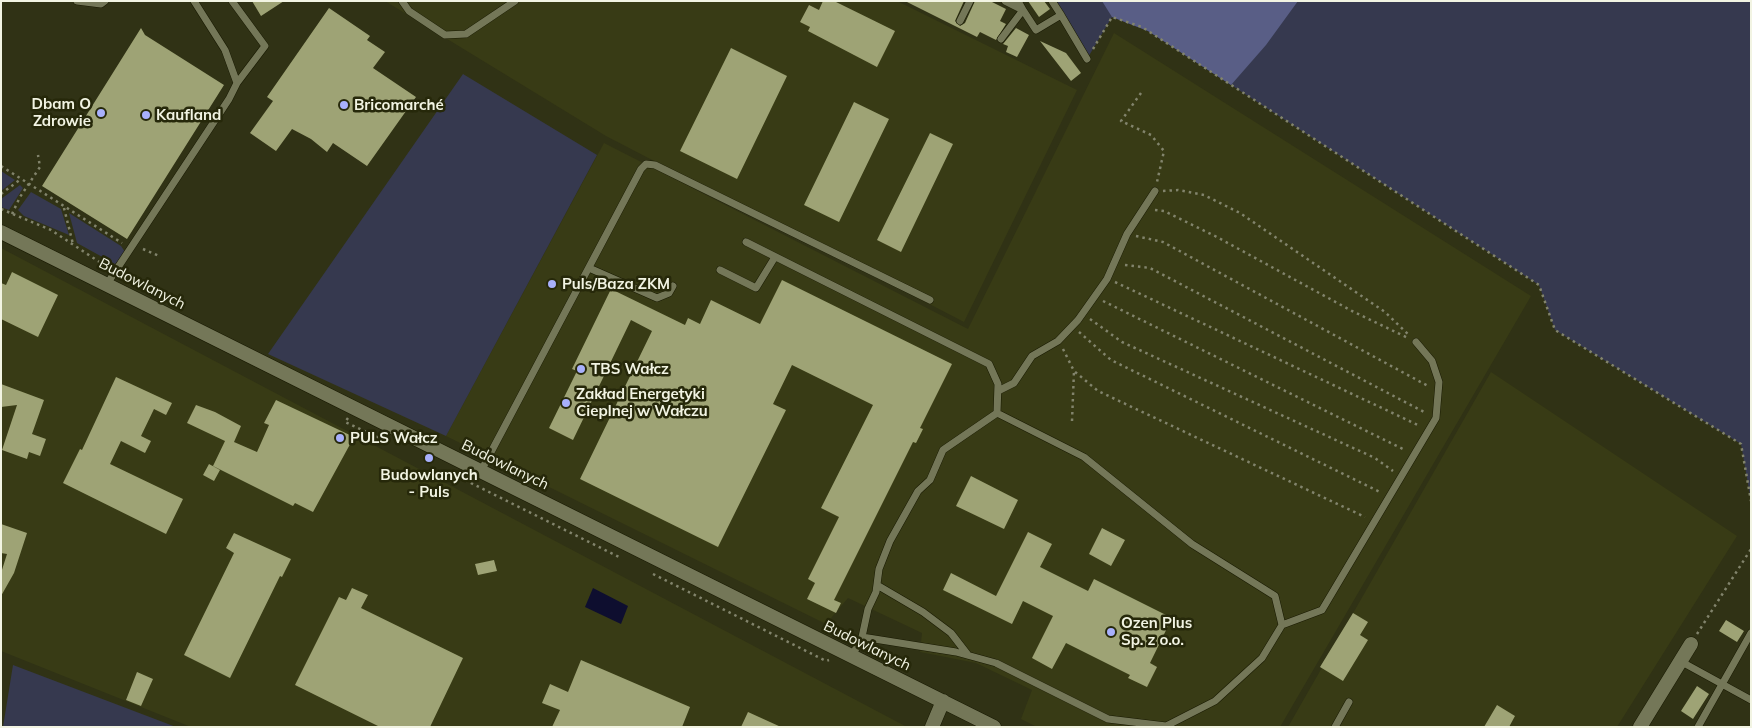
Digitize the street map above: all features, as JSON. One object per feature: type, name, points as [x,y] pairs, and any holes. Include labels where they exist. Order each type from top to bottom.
[{"type":"street","name":"Budowlanych","points":[[1,232],[994,727]]},
{"type":"street","points":[[1640,727],[1691,644]]},
{"type":"street","points":[[932,727],[943,701]]},
{"type":"lane","points":[[77,1],[101,4],[105,1]]},
{"type":"lane","points":[[194,1],[225,50],[237,83]]},
{"type":"lane","points":[[107,284],[229,99],[237,83],[265,46],[232,1]]},
{"type":"lane","points":[[402,1],[409,11],[444,35],[466,34],[515,1]]},
{"type":"lane","points":[[960,21],[970,1]]},
{"type":"lane","points":[[1005,1],[1023,10]]},
{"type":"lane","points":[[1018,1],[1036,30],[1061,16]]},
{"type":"lane","points":[[1052,1],[1087,59]]},
{"type":"lane","points":[[1001,39],[1023,10]]},
{"type":"lane","points":[[481,471],[640,168],[646,164],[655,165],[930,300]]},
{"type":"lane","points":[[998,391],[1014,383],[1032,356],[1058,341],[1083,314],[1107,279],[1127,234],[1155,192]]},
{"type":"lane","points":[[746,242],[989,364],[998,384],[997,413]]},
{"type":"lane","points":[[720,270],[756,288],[775,257]]},
{"type":"lane","points":[[589,268],[657,298],[670,293],[673,286]]},
{"type":"lane","points":[[862,637],[896,641],[968,655],[996,663],[1108,719],[1166,726],[1215,701],[1262,658],[1282,625],[1322,610],[1436,418],[1439,382],[1432,361],[1416,342]]},
{"type":"lane","points":[[852,656],[862,637],[868,609],[877,585],[879,568],[890,541],[918,491],[930,480],[943,450],[997,413]]},
{"type":"lane","points":[[997,413],[1084,457],[1192,544],[1275,596],[1282,625]]},
{"type":"lane","points":[[877,585],[923,612],[952,633],[968,655]]},
{"type":"lane","points":[[1698,727],[1724,685],[1751,633]]},
{"type":"lane","points":[[1680,661],[1751,700]]},
{"type":"lane","points":[[1335,727],[1349,702]]},
{"type":"path","points":[[1087,59],[1112,17],[1142,27],[1540,285],[1555,330],[1741,444],[1751,501]]},
{"type":"path","points":[[1141,93],[1121,121],[1151,135],[1164,151],[1155,192],[1178,190],[1204,194],[1240,213],[1386,312],[1416,342]]},
{"type":"path","points":[[12,214],[20,197],[40,167],[38,155]]},
{"type":"path","points":[[1,166],[121,243]]},
{"type":"path","points":[[1,194],[21,179]]},
{"type":"path","points":[[64,206],[73,244]]},
{"type":"path","points":[[1143,209],[1164,212],[1215,236],[1352,311],[1416,342]]},
{"type":"path","points":[[1127,234],[1163,242],[1406,372],[1438,392]]},
{"type":"path","points":[[134,244],[159,256]]},
{"type":"path","points":[[1113,264],[1150,268],[1436,418]]},
{"type":"path","points":[[1107,279],[1428,430]]},
{"type":"path","points":[[1094,296],[1414,455]]},
{"type":"path","points":[[1083,314],[1122,342],[1375,458],[1401,477]]},
{"type":"path","points":[[1072,326],[1111,360],[1389,497]]},
{"type":"path","points":[[1058,341],[1074,370],[1098,391],[1374,521]]},
{"type":"path","points":[[1072,421],[1074,370]]},
{"type":"path","points":[[1691,644],[1751,549]]},
{"type":"shaded area","points":[[385,1],[897,1],[1077,90],[964,322],[606,136]]},
{"type":"shaded area","points":[[1052,1],[1751,1],[1751,501],[1741,444],[1555,330],[1539,285],[1148,31],[1112,17],[1087,59]]},
{"type":"shaded area","points":[[1102,1],[1298,1],[1266,45],[1231,85],[1148,31],[1112,17]]},
{"type":"shaded area","points":[[1114,33],[1531,296],[1280,727],[1037,727],[1021,719],[1032,690],[976,663],[920,652],[922,633],[848,598],[826,624],[446,436],[604,143],[968,329]]},
{"type":"shaded area","points":[[463,74],[597,155],[446,436],[268,354]]},
{"type":"shaded area","points":[[1,171],[15,180],[1,191]]},
{"type":"shaded area","points":[[20,185],[23,188],[9,210],[1,207],[1,199]]},
{"type":"shaded area","points":[[31,192],[61,209],[69,235],[24,216],[18,210]]},
{"type":"shaded area","points":[[69,213],[121,246],[125,252],[122,258],[115,264],[77,243]]},
{"type":"shaded area","points":[[1,248],[907,727],[191,727],[1,651]]},
{"type":"shaded area","points":[[1491,372],[1737,536],[1617,727],[1288,727]]},
{"type":"shaded area","points":[[593,588],[628,606],[621,624],[585,607]]},
{"type":"shaded area","points":[[13,665],[176,727],[3,727]]},
{"type":"building","points":[[252,1],[284,1],[261,16]]},
{"type":"building","points":[[823,1],[834,1],[895,31],[877,67],[808,31],[810,27],[800,22],[809,5],[819,10]]},
{"type":"building","points":[[905,1],[964,1],[955,21],[960,26],[965,23],[975,1],[990,1],[1006,9],[1000,21],[1006,24],[996,40],[980,32],[977,37]]},
{"type":"building","points":[[1028,1],[1044,1],[1050,9],[1039,17]]},
{"type":"building","name":"Bricomarché","points":[[329,8],[370,36],[367,40],[385,52],[373,68],[416,97],[367,166],[333,143],[327,152],[311,139],[292,129],[276,151],[250,133],[273,101],[267,97]]},
{"type":"building","name":"Kaufland","points":[[141,28],[145,35],[224,85],[127,239],[42,186]]},
{"type":"building","points":[[1016,28],[1029,35],[1017,57],[1006,52],[1008,46],[1003,44]]},
{"type":"building","points":[[1040,41],[1066,53],[1081,73],[1071,81]]},
{"type":"building","points":[[731,48],[787,76],[737,179],[680,151]]},
{"type":"building","points":[[854,102],[889,119],[839,222],[804,205]]},
{"type":"building","points":[[930,133],[953,144],[901,252],[877,240]]},
{"type":"building","points":[[12,272],[58,295],[38,337],[1,319],[1,283],[6,285]]},
{"type":"building","points":[[782,280],[952,364],[920,428],[923,429],[916,443],[913,442],[834,600],[841,603],[836,613],[807,599],[815,583],[808,579],[839,517],[821,508],[873,405],[792,365],[773,404],[786,410],[718,547],[580,479],[652,331],[631,320],[573,440],[549,428],[577,371],[572,369],[611,289],[685,325],[688,318],[700,324],[711,300],[760,324]]},
{"type":"building","points":[[116,377],[172,403],[166,415],[154,409],[141,436],[151,441],[145,453],[121,441],[110,464],[183,499],[166,534],[63,483],[80,449],[82,450]]},
{"type":"building","points":[[1,384],[44,400],[32,434],[46,439],[40,456],[29,452],[27,459],[2,450],[17,405],[1,407]]},
{"type":"building","points":[[276,400],[354,437],[313,512],[295,503],[293,506],[213,466],[225,441],[187,423],[196,405],[215,412],[241,426],[234,442],[257,452],[269,425],[264,423]]},
{"type":"building","points":[[209,464],[220,470],[214,481],[203,475]]},
{"type":"building","points":[[971,476],[1018,500],[1004,529],[956,506]]},
{"type":"building","points":[[1,524],[27,533],[14,573],[1,596],[1,573],[7,554],[1,553]]},
{"type":"building","points":[[1102,528],[1125,540],[1111,566],[1089,554]]},
{"type":"building","name":"Ozen Plus Sp. z o.o.","points":[[1028,532],[1052,544],[1040,567],[1088,591],[1094,579],[1172,618],[1150,663],[1157,667],[1147,687],[1128,678],[1130,675],[1066,643],[1052,669],[1032,658],[1053,616],[1023,601],[1012,624],[943,590],[951,573],[996,596]]},
{"type":"building","points":[[234,533],[291,559],[282,577],[280,576],[230,678],[184,655],[234,553],[226,548]]},
{"type":"building","points":[[494,560],[497,571],[478,575],[475,564]]},
{"type":"building","points":[[352,588],[368,595],[361,608],[463,658],[430,727],[380,727],[295,685],[339,597],[346,600]]},
{"type":"building","points":[[1353,613],[1368,622],[1360,635],[1368,640],[1343,681],[1320,667]]},
{"type":"building","points":[[1726,620],[1744,631],[1737,642],[1719,631]]},
{"type":"building","points":[[581,660],[690,707],[682,727],[552,727],[560,710],[542,703],[550,684],[568,692]]},
{"type":"building","points":[[137,672],[153,679],[141,706],[126,700]]},
{"type":"building","points":[[1697,686],[1709,694],[1693,719],[1681,711]]},
{"type":"building","points":[[1497,705],[1515,716],[1509,727],[1484,727]]},
{"type":"building","points":[[748,712],[781,727],[741,727]]},
{"type":"place","name":"Bricomarché","points":[[344,105]]},
{"type":"place","name":"Dbam O Zdrowie","points":[[101,113]]},
{"type":"place","name":"Kaufland","points":[[146,115]]},
{"type":"place","name":"Puls/Baza ZKM","points":[[552,284]]},
{"type":"place","name":"TBS Wałcz","points":[[581,369]]},
{"type":"place","name":"Zakład Energetyki Cieplnej w Wałczu","points":[[566,403]]},
{"type":"place","name":"PULS Wałcz","points":[[340,438]]},
{"type":"place","name":"Budowlanych - Puls","points":[[429,458]]},
{"type":"place","name":"Ozen Plus Sp. z o.o.","points":[[1111,632]]}]
